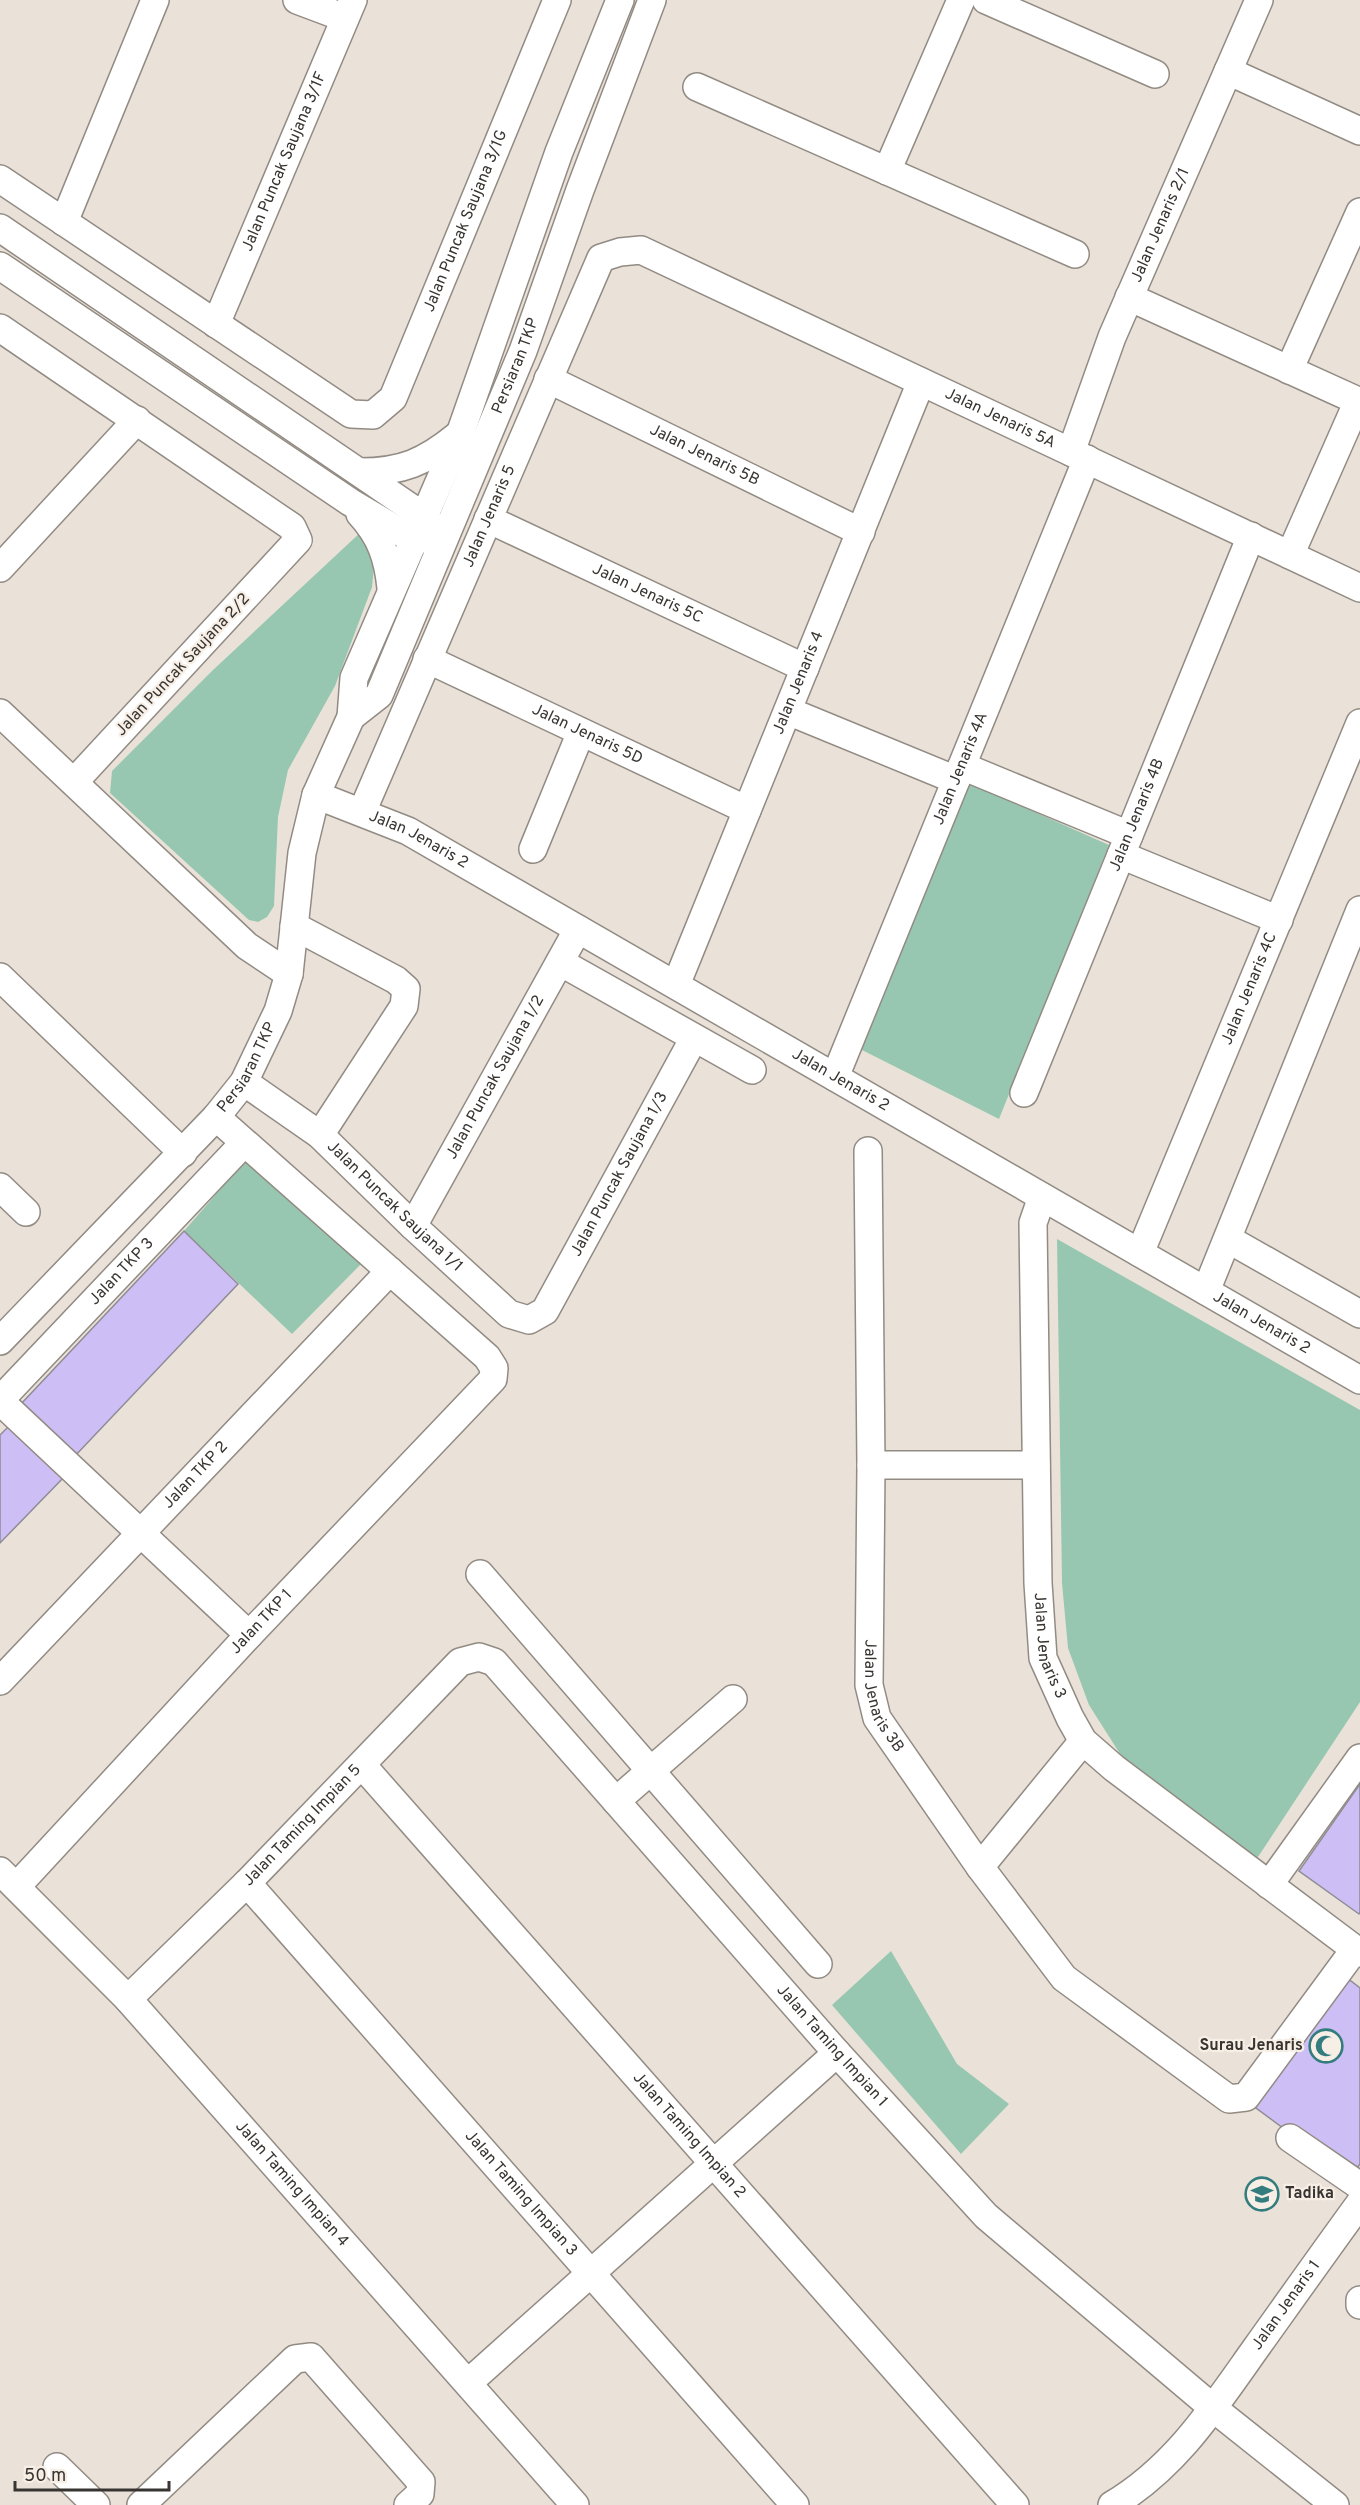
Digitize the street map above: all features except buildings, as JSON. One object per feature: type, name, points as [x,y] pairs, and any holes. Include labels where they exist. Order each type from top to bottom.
[{"type":"street","points":[[64,222],[155,0]]},
{"type":"street","points":[[297,0],[349,9]]},
{"type":"street","name":"Jalan Puncak Saujana 3/1G","points":[[216,324],[351,414],[373,415],[393,398],[557,0]]},
{"type":"street","name":"Persiaran TKP","points":[[0,1341],[216,1118],[244,1082],[278,1011],[289,974],[302,853],[316,795],[351,717],[354,678],[391,588],[460,434],[559,152],[620,0]]},
{"type":"street","name":"Persiaran TKP","points":[[351,717],[379,695],[524,351],[580,190],[652,0]]},
{"type":"street","points":[[886,171],[961,0]]},
{"type":"street","points":[[986,0],[1155,74]]},
{"type":"street","name":"Jalan Jenaris 2/1","points":[[1079,456],[1129,297],[1259,0]]},
{"type":"street","name":"Jalan Puncak Saujana 3/1F","points":[[216,324],[349,9]]},
{"type":"street","points":[[1228,71],[1360,131]]},
{"type":"street","points":[[697,87],[1075,254]]},
{"type":"street","points":[[0,179],[216,324]]},
{"type":"street","points":[[1289,370],[1360,212]]},
{"type":"street","points":[[0,228],[360,472],[418,528]]},
{"type":"street","name":"Jalan Jenaris 5","points":[[362,812],[601,258],[620,252],[641,250]]},
{"type":"street","name":"Jalan Jenaris 5A","points":[[641,250],[1360,588]]},
{"type":"street","points":[[0,266],[350,502],[444,539]]},
{"type":"street","points":[[1129,297],[1359,401],[1290,555]]},
{"type":"street","points":[[0,328],[137,420],[0,568]]},
{"type":"street","name":"Jalan Jenaris 5B","points":[[548,379],[861,532]]},
{"type":"street","name":"Jalan Jenaris 4","points":[[676,985],[921,382]]},
{"type":"street","name":"Jalan Puncak Saujana 2/2","points":[[74,782],[298,540],[292,527],[137,420]]},
{"type":"street","points":[[360,472],[402,469],[432,456],[460,434]]},
{"type":"street","name":"Jalan Jenaris 4A","points":[[835,1077],[959,773],[1079,456]]},
{"type":"street","points":[[350,502],[374,529],[382,546],[391,588]]},
{"type":"street","name":"Jalan Jenaris 5C","points":[[488,519],[805,668]]},
{"type":"street","name":"Jalan Jenaris 4B","points":[[1024,1093],[1251,537]]},
{"type":"street","name":"Jalan Jenaris 5D","points":[[427,659],[747,810]]},
{"type":"street","points":[[788,711],[959,773],[1125,845],[1278,920]]},
{"type":"street","points":[[0,713],[247,946],[289,974]]},
{"type":"street","name":"Jalan Jenaris 4C","points":[[1140,1253],[1360,723]]},
{"type":"street","points":[[533,849],[581,732]]},
{"type":"street","name":"Jalan Jenaris 2","points":[[316,795],[408,831],[1360,1380]]},
{"type":"street","points":[[1206,1291],[1352,956],[1360,910]]},
{"type":"street","points":[[294,926],[396,980],[406,989],[404,1006],[320,1135]]},
{"type":"street","name":"Jalan Puncak Saujana 1/2","points":[[413,1226],[578,929]]},
{"type":"street","points":[[560,962],[752,1070]]},
{"type":"street","points":[[0,977],[183,1153]]},
{"type":"street","name":"Jalan Puncak Saujana 1/3","points":[[545,1311],[694,1038]]},
{"type":"street","name":"Jalan Puncak Saujana 1/1","points":[[244,1082],[320,1135],[413,1226],[509,1314],[529,1320],[545,1311]]},
{"type":"street","points":[[216,1118],[390,1271]]},
{"type":"street","name":"Jalan TKP 3","points":[[0,1401],[244,1143]]},
{"type":"street","name":"Jalan Jenaris 3B","points":[[868,1151],[871,1465],[868,1685],[877,1718],[980,1867],[1064,1978],[1229,2099],[1246,2097],[1358,1951]]},
{"type":"street","points":[[0,1187],[26,1212]]},
{"type":"street","name":"Jalan Jenaris 3","points":[[1042,1197],[1033,1223],[1038,1583],[1043,1658],[1083,1741],[1114,1768],[1358,1951]]},
{"type":"street","points":[[1227,1239],[1360,1314]]},
{"type":"street","name":"Jalan TKP 1","points":[[8,1879],[249,1635],[493,1379],[494,1368],[487,1357],[390,1271]]},
{"type":"street","name":"Jalan TKP 2","points":[[0,1681],[390,1271]]},
{"type":"street","points":[[0,1401],[249,1635]]},
{"type":"street","points":[[871,1465],[1036,1465]]},
{"type":"street","points":[[480,1574],[818,1964]]},
{"type":"street","name":"Jalan Taming Impian 5","points":[[128,1999],[247,1883],[460,1662],[479,1657]]},
{"type":"street","name":"Jalan Taming Impian 1","points":[[479,1657],[494,1662],[837,2053],[986,2216],[1214,2408],[1335,2505]]},
{"type":"street","points":[[616,1802],[733,1699]]},
{"type":"street","points":[[980,1867],[1083,1741]]},
{"type":"street","points":[[1269,1885],[1360,1758]]},
{"type":"street","name":"Jalan Taming Impian 2","points":[[362,1765],[1015,2505]]},
{"type":"street","name":"Jalan Taming Impian 4","points":[[8,1879],[128,1999],[575,2505]]},
{"type":"street","name":"Jalan Taming Impian 3","points":[[247,1883],[795,2505]]},
{"type":"street","points":[[468,2383],[837,2053]]},
{"type":"street","points":[[1290,2138],[1360,2186]]},
{"type":"street","name":"Jalan Jenaris 1","points":[[1112,2505],[1142,2487],[1178,2452],[1214,2408],[1360,2203]]},
{"type":"street","points":[[1360,2300],[1360,2305]]},
{"type":"street","points":[[141,2505],[295,2359],[311,2357],[422,2482],[420,2494],[408,2505]]},
{"type":"street","points":[[57,2467],[96,2505]]},
{"type":"green space","points":[[362,531],[370,546],[374,566],[372,587],[335,686],[288,770],[278,817],[274,906],[267,917],[258,922],[249,920],[110,793],[112,771],[213,670]]},
{"type":"green space","points":[[967,782],[1109,845],[999,1119],[860,1049]]},
{"type":"green space","points":[[245,1161],[361,1264],[292,1334],[184,1231]]},
{"type":"green space","points":[[1057,1239],[1360,1410],[1360,1702],[1254,1863],[1122,1757],[1089,1705],[1068,1648],[1062,1583]]},
{"type":"green space","points":[[891,1951],[957,2064],[1009,2104],[961,2154],[832,2005]]},
{"type":"place","name":"Surau Jenaris","points":[[1326,2046]]},
{"type":"place","name":"Tadika","points":[[1262,2194]]}]
